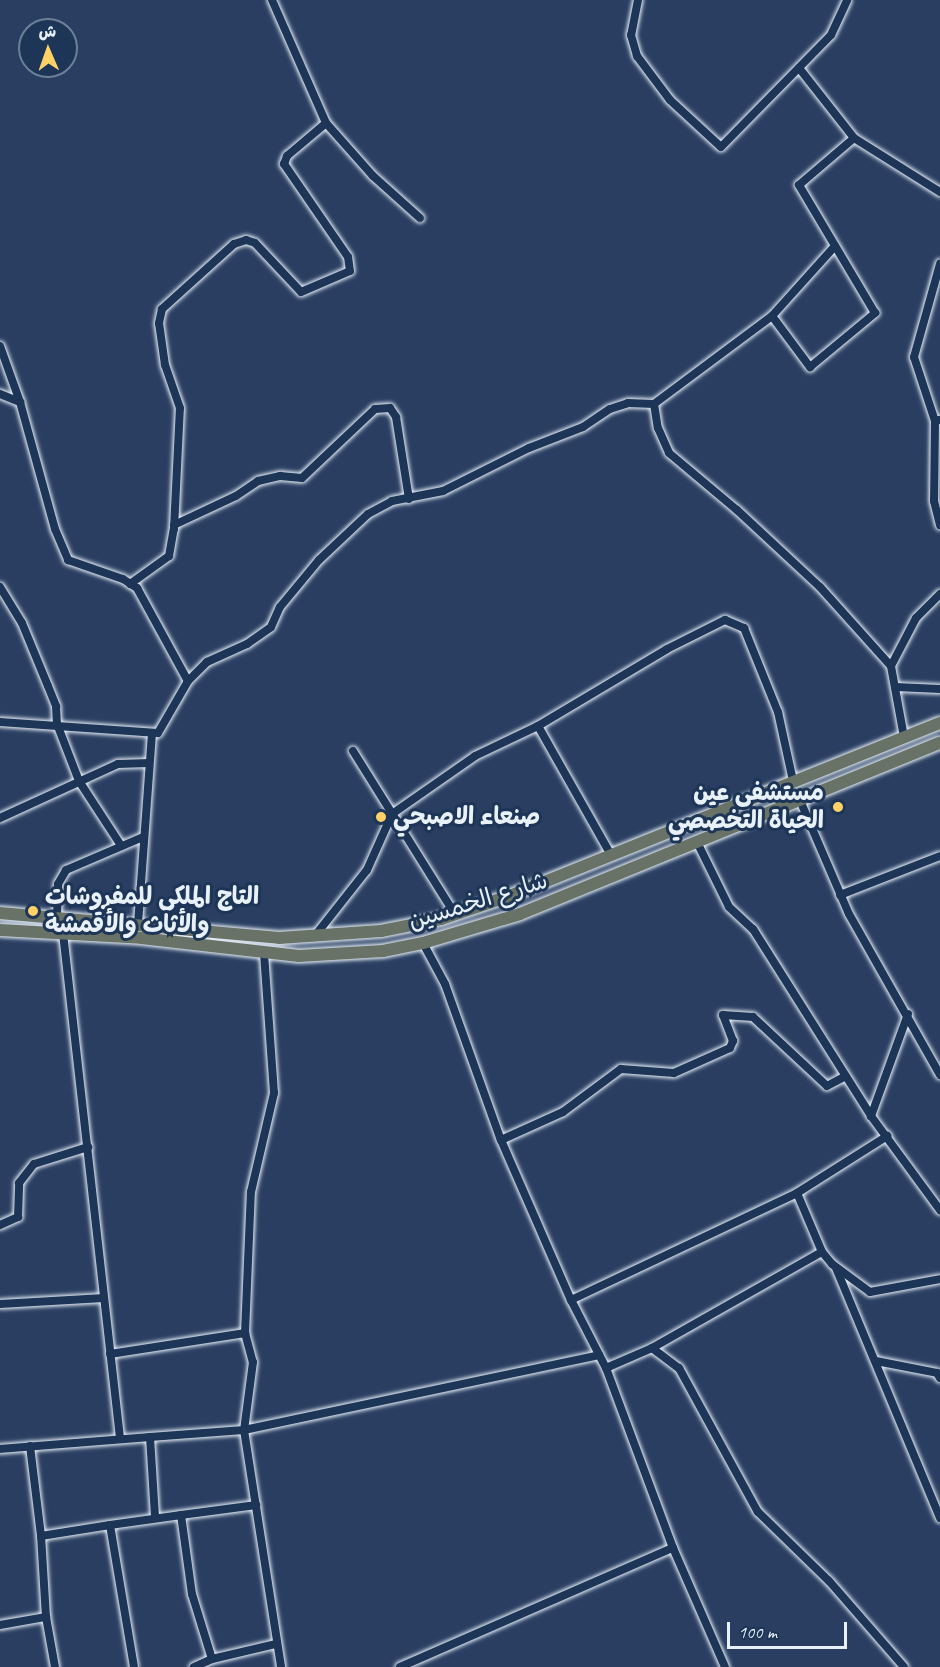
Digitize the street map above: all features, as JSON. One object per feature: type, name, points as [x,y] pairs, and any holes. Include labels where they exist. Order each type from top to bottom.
[{"type":"main road","name":"شارع الخمسين","points":[[0,913],[57,916],[279,938],[313,938],[381,931],[455,914],[610,855],[940,723]]},
{"type":"main road","name":"شارع الخمسين","points":[[0,930],[141,938],[264,954],[383,951],[423,943],[520,915],[735,824],[940,743]]},
{"type":"main road","points":[[726,807],[735,824]]},
{"type":"main road","points":[[381,931],[383,951]]},
{"type":"street","points":[[272,0],[326,123],[373,176],[420,218]]},
{"type":"street","points":[[638,0],[631,35],[637,56],[670,100],[721,147],[831,35],[847,0]]},
{"type":"street","points":[[799,68],[854,138],[940,192]]},
{"type":"street","points":[[130,584],[169,556],[174,525],[180,408],[165,365],[159,323],[162,309],[234,244],[246,240],[255,243],[301,292],[350,271],[348,257],[284,164],[287,156],[326,123]]},
{"type":"street","points":[[772,316],[810,367],[875,313],[799,185],[854,138]]},
{"type":"street","points":[[0,722],[57,724],[158,733],[188,681],[207,662],[248,644],[270,627],[280,607],[313,568],[368,514],[392,501],[443,491],[529,448],[583,427],[610,409],[628,403],[654,404],[772,316],[835,246]]},
{"type":"street","points":[[940,264],[938,291],[914,357],[938,420],[934,501],[940,525]]},
{"type":"street","points":[[0,346],[20,402],[55,529],[68,560],[130,584],[188,681]]},
{"type":"street","points":[[0,394],[20,402]]},
{"type":"street","points":[[654,404],[669,453],[737,510],[820,588],[891,666],[904,737]]},
{"type":"street","points":[[174,525],[236,496],[258,481],[280,476],[302,478],[375,409],[390,408],[396,417],[409,499]]},
{"type":"street","points":[[0,586],[22,623],[48,686],[56,706],[57,724],[79,781],[120,844]]},
{"type":"street","points":[[891,666],[916,618],[940,594]]},
{"type":"street","points":[[313,938],[367,870],[392,814],[475,756],[538,726],[667,649],[725,620],[738,623],[744,628],[778,712],[793,781]]},
{"type":"street","points":[[896,687],[940,689]]},
{"type":"street","points":[[538,726],[610,855]]},
{"type":"street","points":[[138,924],[152,734]]},
{"type":"street","points":[[352,751],[455,914]]},
{"type":"street","points":[[0,818],[118,764],[149,763]]},
{"type":"street","points":[[799,798],[840,895],[885,982],[909,1014],[926,1055],[940,1075]]},
{"type":"street","points":[[120,1438],[63,933],[57,916],[58,884],[66,870],[120,844],[143,837]]},
{"type":"street","points":[[697,842],[729,907],[753,929],[872,1116],[940,1209]]},
{"type":"street","points":[[840,895],[940,856]]},
{"type":"street","points":[[423,943],[445,984],[501,1140],[571,1300],[606,1368],[673,1548],[725,1667]]},
{"type":"street","points":[[264,954],[274,1093],[251,1192],[244,1333],[253,1362],[244,1430],[281,1667]]},
{"type":"street","points":[[872,1116],[909,1014]]},
{"type":"street","points":[[501,1140],[563,1112],[621,1069],[675,1073],[730,1047],[733,1041],[723,1015],[753,1017],[827,1086],[846,1076]]},
{"type":"street","points":[[571,1300],[796,1193],[887,1136]]},
{"type":"street","points":[[0,1224],[18,1217],[19,1183],[29,1168],[88,1147]]},
{"type":"street","points":[[796,1193],[822,1252],[835,1266],[870,1292],[940,1279]]},
{"type":"street","points":[[606,1368],[652,1348],[822,1252]]},
{"type":"street","points":[[835,1266],[940,1518]]},
{"type":"street","points":[[0,1304],[104,1298]]},
{"type":"street","points":[[110,1354],[244,1333]]},
{"type":"street","points":[[652,1348],[679,1368],[758,1512],[829,1581],[904,1667]]},
{"type":"street","points":[[0,1449],[244,1430],[599,1355]]},
{"type":"street","points":[[876,1361],[939,1374]]},
{"type":"street","points":[[150,1437],[155,1517]]},
{"type":"street","points":[[30,1446],[41,1536],[46,1617],[55,1667]]},
{"type":"street","points":[[41,1536],[155,1517],[256,1505]]},
{"type":"street","points":[[181,1515],[192,1594],[210,1663]]},
{"type":"street","points":[[110,1525],[134,1667]]},
{"type":"street","points":[[400,1667],[673,1548]]},
{"type":"street","points":[[0,1625],[46,1617]]},
{"type":"street","points":[[194,1667],[276,1644]]},
{"type":"place","name":"مستشفى عين الحياة التخصصي","points":[[838,807]]},
{"type":"place","name":"صنعاء الاصبحي","points":[[381,817]]},
{"type":"place","name":"التاج الملكي للمفروشات والأثاث والأقمشة","points":[[33,911]]}]
